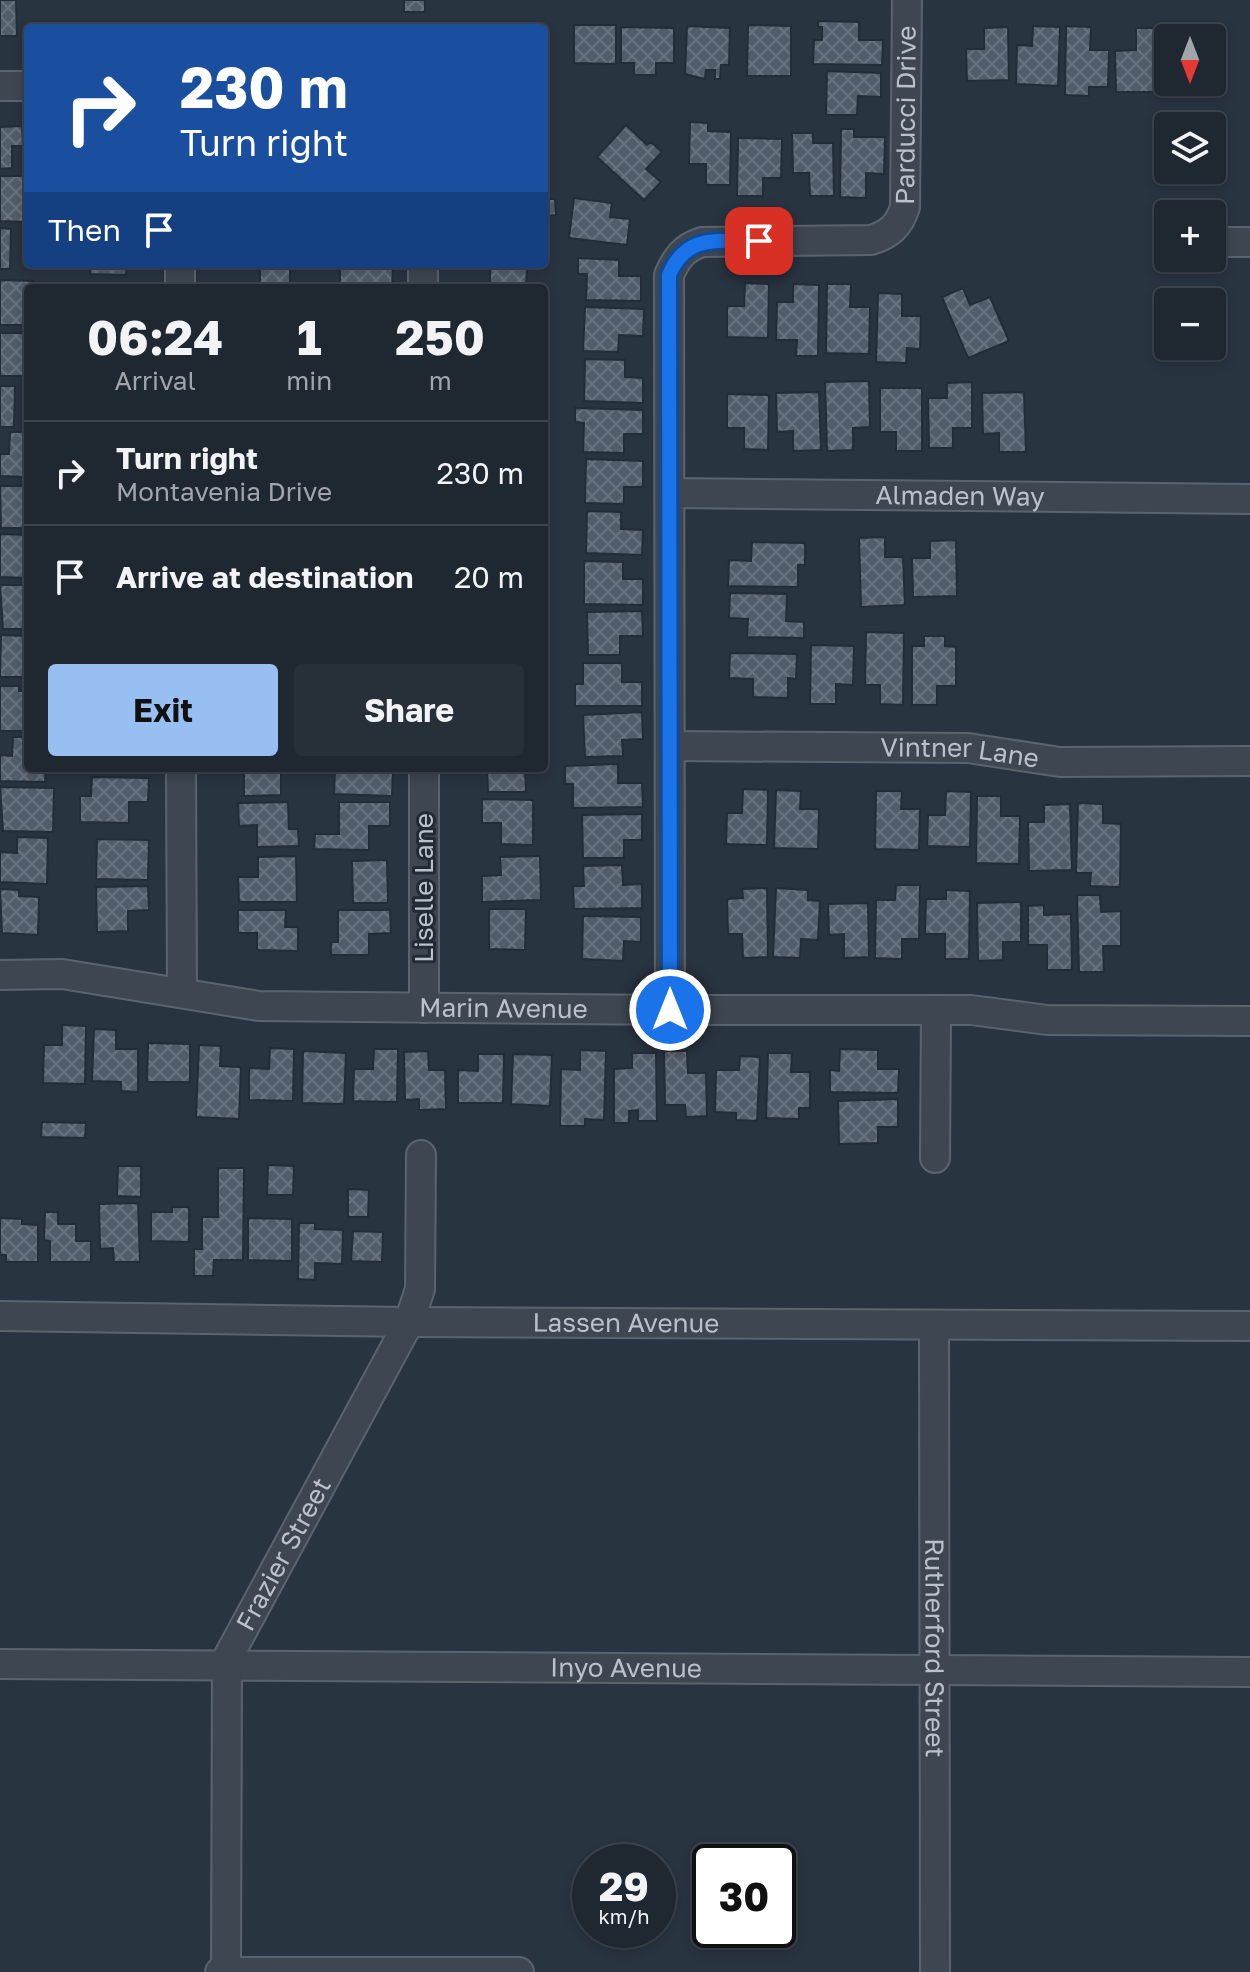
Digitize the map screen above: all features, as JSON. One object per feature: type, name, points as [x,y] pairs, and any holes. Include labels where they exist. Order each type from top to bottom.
[{"type":"street","name":"Parducci Drive","points":[[670,493],[669,275],[680,254],[702,242],[871,240],[886,236],[894,229],[905,207],[907,0]]},
{"type":"street","points":[[0,86],[24,86]]},
{"type":"street","points":[[1226,242],[1250,242]]},
{"type":"street","points":[[670,493],[670,1010]]},
{"type":"street","name":"Almaden Way","points":[[670,493],[1250,499]]},
{"type":"street","name":"Vintner Lane","points":[[670,746],[968,748],[1060,762],[1250,761]]},
{"type":"street","points":[[181,772],[182,993]]},
{"type":"street","name":"Liselle Lane","points":[[424,772],[424,1008]]},
{"type":"street","name":"Marin Avenue","points":[[0,975],[62,974],[259,1006],[971,1010],[1047,1020],[1250,1021]]},
{"type":"street","points":[[935,1158],[936,1011]]},
{"type":"street","name":"Frazier Street","points":[[226,1972],[227,1659],[409,1322],[420,1289],[421,1155]]},
{"type":"street","name":"Lassen Avenue","points":[[0,1316],[409,1322],[1250,1326]]},
{"type":"street","name":"Rutherford Street","points":[[934,1326],[935,1972]]},
{"type":"street","name":"Inyo Avenue","points":[[0,1664],[1250,1672]]},
{"type":"street","points":[[220,1972],[519,1972]]},
{"type":"building","points":[[0,0],[16,0],[17,36],[0,36]]},
{"type":"building","points":[[404,0],[425,0],[425,12],[404,12]]},
{"type":"building","points":[[818,21],[859,22],[859,40],[883,40],[882,65],[813,64],[814,40],[822,40],[822,27],[818,27]]},
{"type":"building","points":[[574,25],[616,25],[616,64],[574,63]]},
{"type":"building","points":[[748,25],[791,26],[791,76],[747,76]]},
{"type":"building","points":[[687,26],[730,28],[729,65],[721,65],[720,79],[715,79],[715,70],[706,70],[705,79],[685,74]]},
{"type":"building","points":[[1033,26],[1060,27],[1058,86],[1016,84],[1017,45],[1032,46]]},
{"type":"building","points":[[1066,26],[1091,27],[1090,50],[1109,50],[1108,87],[1089,87],[1089,96],[1065,95]]},
{"type":"building","points":[[621,27],[674,28],[674,63],[656,63],[656,75],[634,75],[634,63],[621,63]]},
{"type":"building","points":[[1008,27],[1009,80],[967,81],[966,49],[984,49],[984,28]]},
{"type":"building","points":[[1136,28],[1154,28],[1154,92],[1116,92],[1115,51],[1136,50]]},
{"type":"building","points":[[827,71],[881,73],[881,97],[858,96],[857,115],[826,115]]},
{"type":"building","points":[[690,122],[708,123],[708,131],[731,132],[730,185],[706,185],[706,164],[689,164]]},
{"type":"building","points":[[626,125],[647,145],[651,142],[662,152],[646,169],[661,182],[644,200],[597,157]]},
{"type":"building","points":[[22,126],[23,146],[12,146],[12,168],[0,169],[0,127]]},
{"type":"building","points":[[841,129],[854,129],[854,137],[885,137],[884,174],[866,173],[866,198],[840,197]]},
{"type":"building","points":[[792,133],[813,133],[813,143],[833,143],[834,196],[810,196],[809,173],[793,173]]},
{"type":"building","points":[[738,138],[782,139],[781,178],[763,178],[763,196],[737,196]]},
{"type":"building","points":[[0,176],[24,176],[24,222],[0,221]]},
{"type":"building","points":[[574,198],[612,203],[610,217],[630,219],[627,245],[569,238]]},
{"type":"building","points":[[548,199],[555,199],[556,215],[548,216]]},
{"type":"building","points":[[0,228],[11,229],[10,269],[0,269]]},
{"type":"building","points":[[578,258],[619,260],[619,276],[641,276],[641,301],[586,300],[587,274],[578,274]]},
{"type":"building","points":[[90,268],[127,268],[126,275],[90,274]]},
{"type":"building","points":[[260,268],[290,268],[290,284],[260,284]]},
{"type":"building","points":[[340,268],[393,268],[392,284],[340,284]]},
{"type":"building","points":[[490,268],[527,268],[526,284],[490,284]]},
{"type":"building","points":[[0,280],[33,281],[33,284],[24,284],[24,325],[0,325]]},
{"type":"building","points":[[745,283],[769,284],[768,338],[727,337],[727,306],[744,306]]},
{"type":"building","points":[[793,284],[819,285],[818,356],[796,356],[797,340],[776,340],[777,302],[793,302]]},
{"type":"building","points":[[827,284],[851,284],[850,307],[870,307],[869,354],[826,353]]},
{"type":"building","points":[[963,288],[970,305],[990,297],[1009,341],[968,358],[942,297]]},
{"type":"building","points":[[878,293],[902,294],[902,316],[921,316],[920,349],[907,348],[906,363],[876,362]]},
{"type":"building","points":[[585,307],[644,309],[643,336],[619,335],[618,352],[583,351]]},
{"type":"building","points":[[0,333],[24,333],[24,376],[0,376]]},
{"type":"building","points":[[585,359],[625,360],[625,377],[643,378],[643,403],[584,401]]},
{"type":"building","points":[[869,381],[870,427],[853,428],[853,450],[827,451],[825,382]]},
{"type":"building","points":[[972,382],[972,428],[953,428],[953,448],[929,448],[928,398],[947,398],[947,383]]},
{"type":"building","points":[[0,386],[15,386],[14,427],[0,427]]},
{"type":"building","points":[[880,388],[922,388],[922,451],[896,451],[896,432],[880,432]]},
{"type":"building","points":[[819,392],[821,450],[793,451],[793,431],[777,432],[776,393]]},
{"type":"building","points":[[1024,392],[1026,452],[999,452],[999,433],[983,434],[982,393]]},
{"type":"building","points":[[727,394],[769,395],[768,450],[744,449],[744,428],[727,428]]},
{"type":"building","points":[[575,408],[643,410],[643,434],[624,434],[624,453],[583,452],[584,423],[575,422]]},
{"type":"building","points":[[10,432],[24,432],[24,477],[0,476],[0,454],[9,454]]},
{"type":"building","points":[[586,459],[643,461],[643,487],[624,487],[624,504],[585,503]]},
{"type":"building","points":[[0,486],[24,486],[24,528],[1,528]]},
{"type":"building","points":[[587,511],[621,512],[621,529],[643,530],[642,555],[586,553]]},
{"type":"building","points":[[0,534],[24,535],[24,578],[0,577]]},
{"type":"building","points":[[885,537],[885,557],[903,557],[905,605],[861,607],[859,538]]},
{"type":"building","points":[[956,540],[957,596],[913,597],[912,558],[930,558],[930,541]]},
{"type":"building","points":[[752,542],[805,543],[805,565],[798,565],[798,587],[728,586],[729,560],[751,561]]},
{"type":"building","points":[[584,561],[623,562],[623,579],[643,579],[643,605],[584,604]]},
{"type":"building","points":[[0,585],[24,585],[24,629],[3,629]]},
{"type":"building","points":[[730,593],[787,594],[786,621],[804,622],[804,638],[747,637],[748,619],[729,618]]},
{"type":"building","points":[[642,611],[643,636],[620,636],[620,655],[588,655],[587,612]]},
{"type":"building","points":[[866,632],[904,633],[903,705],[880,704],[880,685],[865,685]]},
{"type":"building","points":[[1,635],[24,636],[24,677],[0,677]]},
{"type":"building","points":[[924,636],[945,636],[945,646],[956,647],[956,686],[937,686],[937,705],[912,705],[912,646],[924,646]]},
{"type":"building","points":[[811,645],[854,646],[853,685],[836,684],[836,704],[810,704]]},
{"type":"building","points":[[730,653],[797,654],[796,679],[788,678],[788,698],[753,697],[753,679],[729,678]]},
{"type":"building","points":[[583,663],[622,663],[622,682],[642,682],[642,706],[575,706],[575,684],[583,684]]},
{"type":"building","points":[[0,686],[19,686],[19,691],[24,691],[24,731],[0,731]]},
{"type":"building","points":[[642,712],[643,739],[622,740],[623,756],[585,757],[583,715]]},
{"type":"building","points":[[13,737],[24,737],[24,772],[46,772],[45,782],[0,781],[0,755],[12,756]]},
{"type":"building","points":[[618,764],[618,783],[642,783],[643,807],[573,808],[573,784],[565,784],[565,766]]},
{"type":"building","points":[[244,772],[281,772],[281,795],[244,796]]},
{"type":"building","points":[[335,772],[393,772],[392,796],[334,794]]},
{"type":"building","points":[[487,772],[525,772],[526,792],[488,792]]},
{"type":"building","points":[[92,777],[149,778],[148,802],[129,802],[129,823],[80,822],[80,796],[91,796]]},
{"type":"building","points":[[0,787],[54,788],[53,832],[3,831]]},
{"type":"building","points":[[743,789],[768,790],[767,845],[726,844],[727,813],[742,813]]},
{"type":"building","points":[[776,790],[801,791],[800,809],[819,809],[818,849],[774,848]]},
{"type":"building","points":[[876,791],[902,791],[901,809],[920,809],[919,850],[875,849]]},
{"type":"building","points":[[946,791],[971,792],[970,847],[927,846],[928,815],[945,815]]},
{"type":"building","points":[[977,796],[1001,796],[1001,816],[1020,816],[1019,864],[976,863]]},
{"type":"building","points":[[482,799],[533,800],[533,845],[501,844],[501,823],[482,823]]},
{"type":"building","points":[[288,802],[289,829],[298,829],[299,846],[257,847],[257,825],[239,826],[238,803]]},
{"type":"building","points":[[339,802],[390,802],[390,826],[369,826],[369,850],[314,849],[315,834],[339,834]]},
{"type":"building","points":[[1078,803],[1103,804],[1103,823],[1121,824],[1120,887],[1090,886],[1091,873],[1076,873]]},
{"type":"building","points":[[1070,804],[1072,870],[1029,871],[1028,822],[1044,822],[1044,805]]},
{"type":"building","points":[[642,814],[642,840],[624,840],[624,858],[583,858],[582,815]]},
{"type":"building","points":[[17,837],[48,838],[47,884],[0,882],[0,852],[17,853]]},
{"type":"building","points":[[97,839],[149,840],[148,880],[96,879]]},
{"type":"building","points":[[296,856],[297,902],[239,902],[238,877],[258,877],[258,857]]},
{"type":"building","points":[[540,856],[541,900],[482,902],[482,876],[501,875],[500,857]]},
{"type":"building","points":[[387,860],[388,903],[353,903],[352,861]]},
{"type":"building","points":[[622,865],[623,885],[642,884],[642,908],[574,909],[573,886],[584,886],[583,866]]},
{"type":"building","points":[[896,885],[920,885],[919,939],[902,939],[902,959],[875,958],[876,900],[895,900]]},
{"type":"building","points":[[148,886],[149,910],[128,911],[128,931],[97,932],[96,887]]},
{"type":"building","points":[[767,888],[768,957],[743,958],[742,934],[728,934],[727,899],[743,898],[742,889]]},
{"type":"building","points":[[776,888],[808,890],[808,900],[820,901],[818,940],[801,939],[800,958],[773,957]]},
{"type":"building","points":[[0,889],[19,890],[19,896],[39,897],[38,935],[2,933]]},
{"type":"building","points":[[946,890],[970,891],[969,959],[945,959],[945,934],[925,934],[926,899],[946,899]]},
{"type":"building","points":[[1077,895],[1100,895],[1101,912],[1121,911],[1121,946],[1103,946],[1104,972],[1079,972]]},
{"type":"building","points":[[1021,902],[1021,942],[1003,942],[1003,960],[978,961],[977,903]]},
{"type":"building","points":[[868,903],[869,957],[844,958],[844,934],[829,935],[828,904]]},
{"type":"building","points":[[1044,905],[1044,915],[1071,914],[1072,970],[1047,970],[1047,945],[1028,945],[1028,906]]},
{"type":"building","points":[[489,909],[526,909],[525,950],[489,949]]},
{"type":"building","points":[[238,910],[286,910],[285,927],[298,927],[298,951],[257,950],[257,933],[238,933]]},
{"type":"building","points":[[338,910],[390,910],[391,933],[369,934],[369,955],[331,955],[331,942],[338,942]]},
{"type":"building","points":[[583,916],[641,917],[641,942],[624,941],[623,961],[582,959]]},
{"type":"building","points":[[62,1025],[86,1026],[85,1084],[43,1083],[44,1045],[62,1045]]},
{"type":"building","points":[[94,1029],[116,1030],[116,1049],[138,1049],[138,1092],[121,1091],[121,1082],[92,1081]]},
{"type":"building","points":[[148,1043],[190,1044],[190,1082],[147,1082]]},
{"type":"building","points":[[199,1045],[221,1046],[220,1066],[241,1067],[239,1119],[196,1117]]},
{"type":"building","points":[[270,1048],[294,1049],[293,1101],[249,1100],[249,1068],[269,1069]]},
{"type":"building","points":[[374,1049],[398,1049],[397,1102],[353,1101],[354,1069],[373,1069]]},
{"type":"building","points":[[840,1049],[878,1050],[878,1069],[899,1069],[898,1093],[830,1092],[830,1070],[839,1071]]},
{"type":"building","points":[[580,1050],[606,1051],[604,1120],[585,1119],[585,1126],[560,1126],[561,1069],[580,1070]]},
{"type":"building","points":[[303,1051],[346,1053],[344,1104],[302,1103]]},
{"type":"building","points":[[428,1051],[429,1070],[445,1070],[446,1109],[419,1110],[419,1099],[405,1100],[404,1052]]},
{"type":"building","points":[[664,1051],[687,1051],[688,1073],[706,1073],[707,1116],[686,1117],[685,1105],[665,1105]]},
{"type":"building","points":[[632,1053],[656,1053],[657,1121],[638,1121],[638,1110],[629,1111],[629,1123],[614,1123],[614,1069],[632,1068]]},
{"type":"building","points":[[768,1053],[792,1053],[791,1072],[810,1072],[810,1108],[799,1108],[799,1119],[766,1118]]},
{"type":"building","points":[[478,1054],[504,1054],[503,1103],[458,1103],[458,1070],[478,1071]]},
{"type":"building","points":[[513,1054],[552,1055],[550,1106],[511,1104]]},
{"type":"building","points":[[740,1056],[760,1057],[757,1121],[736,1120],[736,1113],[715,1112],[716,1070],[739,1070]]},
{"type":"building","points":[[898,1099],[898,1127],[878,1127],[878,1143],[839,1144],[838,1101]]},
{"type":"building","points":[[42,1122],[86,1123],[85,1138],[41,1137]]},
{"type":"building","points":[[268,1165],[294,1166],[293,1195],[267,1195]]},
{"type":"building","points":[[118,1166],[141,1166],[141,1197],[117,1196]]},
{"type":"building","points":[[218,1168],[244,1168],[243,1260],[214,1260],[213,1276],[194,1276],[194,1249],[202,1249],[202,1217],[218,1217]]},
{"type":"building","points":[[348,1189],[369,1190],[368,1217],[348,1217]]},
{"type":"building","points":[[138,1203],[140,1262],[114,1262],[113,1248],[100,1249],[99,1204]]},
{"type":"building","points":[[172,1207],[189,1207],[189,1242],[151,1241],[151,1212],[172,1212]]},
{"type":"building","points":[[45,1212],[58,1212],[58,1224],[76,1224],[76,1241],[91,1241],[91,1262],[50,1262],[50,1241],[44,1240]]},
{"type":"building","points":[[0,1218],[22,1219],[22,1224],[38,1225],[38,1262],[6,1262],[6,1255],[0,1255]]},
{"type":"building","points":[[248,1218],[292,1219],[292,1261],[248,1260]]},
{"type":"building","points":[[299,1223],[315,1223],[315,1229],[343,1230],[342,1264],[315,1263],[315,1280],[298,1279]]},
{"type":"building","points":[[353,1231],[383,1232],[382,1262],[351,1261]]},
{"type":"route","points":[[670,1010],[669,275],[675,260],[690,246],[702,242],[759,241]]}]
